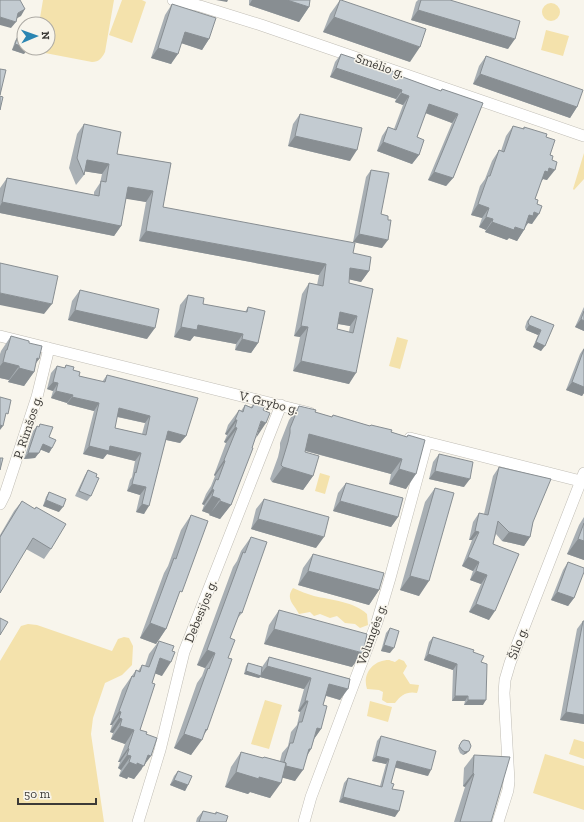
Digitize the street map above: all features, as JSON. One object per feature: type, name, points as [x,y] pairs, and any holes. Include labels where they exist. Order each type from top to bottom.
[{"type":"street","name":"Smėlio g.","points":[[174,0],[200,6],[261,25],[584,136]]},
{"type":"street","name":"V. Grybo g.","points":[[0,336],[322,416]]},
{"type":"street","name":"P. Rimšos g.","points":[[0,504],[5,494],[37,397],[49,348]]},
{"type":"street","name":"Debesijos g.","points":[[138,822],[160,750],[184,652],[281,405]]},
{"type":"street","points":[[397,434],[583,478]]},
{"type":"street","name":"Volungės g.","points":[[304,822],[311,797],[377,622],[427,442]]},
{"type":"street","name":"Šilo g.","points":[[498,822],[508,790],[509,781],[504,693],[505,680],[515,648],[583,478]]},
{"type":"shaded area","points":[[43,0],[114,0],[105,52],[97,61],[92,62],[56,55],[56,16],[40,16]]},
{"type":"shaded area","points":[[122,0],[142,0],[146,2],[132,43],[109,35]]},
{"type":"shaded area","points":[[551,3],[557,6],[560,12],[557,18],[551,21],[545,18],[542,12],[545,6]]},
{"type":"shaded area","points":[[546,30],[569,36],[563,56],[541,50]]},
{"type":"shaded area","points":[[584,153],[584,179],[574,190],[573,189]]},
{"type":"shaded area","points":[[397,337],[408,340],[400,369],[389,366]]},
{"type":"shaded area","points":[[320,473],[330,476],[325,494],[315,491]]},
{"type":"shaded area","points":[[293,588],[314,596],[342,602],[356,607],[367,614],[368,625],[360,628],[355,624],[345,623],[337,616],[330,618],[320,614],[314,616],[310,612],[299,614],[290,598]]},
{"type":"shaded area","points":[[28,624],[37,625],[112,651],[118,639],[124,637],[129,638],[133,646],[132,665],[122,675],[105,683],[93,718],[91,734],[104,822],[0,822],[0,661],[21,626]]},
{"type":"shaded area","points":[[399,659],[404,661],[407,666],[403,673],[410,684],[419,685],[418,690],[417,693],[404,694],[395,703],[387,703],[382,700],[383,692],[379,690],[367,689],[366,678],[370,669],[378,662],[389,660],[395,662]]},
{"type":"shaded area","points":[[265,700],[282,705],[269,749],[251,744]]},
{"type":"shaded area","points":[[370,701],[392,707],[388,722],[367,716]]},
{"type":"shaded area","points":[[574,739],[584,742],[584,759],[569,754]]},
{"type":"shaded area","points":[[545,754],[584,766],[584,810],[533,793]]},
{"type":"building","points":[[0,0],[20,0],[25,9],[18,13],[16,16],[16,22],[0,17]]},
{"type":"building","points":[[287,0],[310,0],[309,7]]},
{"type":"building","points":[[340,0],[426,29],[420,47],[334,17]]},
{"type":"building","points":[[421,0],[450,0],[520,21],[515,39],[418,10]]},
{"type":"building","points":[[172,4],[216,18],[209,39],[185,32],[178,54],[158,48]]},
{"type":"building","points":[[341,54],[401,74],[400,76],[441,91],[442,89],[483,103],[453,178],[434,172],[458,114],[429,104],[417,137],[424,140],[419,155],[383,142],[388,127],[396,130],[409,96],[401,93],[402,90],[336,68]]},
{"type":"building","points":[[486,56],[583,90],[577,107],[480,74]]},
{"type":"building","points":[[0,69],[6,70],[0,95]]},
{"type":"building","points":[[0,96],[3,97],[0,110]]},
{"type":"building","points":[[300,114],[362,128],[357,150],[295,136]]},
{"type":"building","points":[[84,124],[121,132],[117,154],[171,163],[163,207],[355,243],[353,253],[371,257],[369,271],[350,268],[349,283],[373,289],[356,373],[301,361],[308,327],[301,326],[309,283],[323,286],[326,264],[146,231],[153,191],[128,187],[121,226],[2,202],[7,178],[99,196],[101,181],[106,182],[109,164],[87,160],[84,175],[77,158]],"holes":[[[340,312],[357,316],[353,333],[337,329]]]},
{"type":"building","points":[[513,126],[524,129],[524,127],[547,134],[546,137],[555,140],[550,155],[553,156],[552,160],[557,162],[555,170],[549,168],[548,172],[545,171],[535,199],[538,200],[537,204],[542,206],[539,214],[534,212],[533,216],[529,215],[524,230],[515,227],[514,230],[492,222],[493,219],[486,217],[489,208],[478,204],[499,150],[504,152]]},
{"type":"building","points":[[371,170],[389,173],[381,214],[388,216],[388,220],[391,220],[388,240],[359,234]]},
{"type":"building","points":[[0,263],[58,276],[52,304],[0,293]]},
{"type":"building","points":[[80,290],[159,309],[155,328],[75,310]]},
{"type":"building","points":[[188,295],[204,298],[203,304],[247,312],[248,307],[265,311],[258,343],[242,339],[243,334],[198,325],[197,330],[181,327]]},
{"type":"building","points":[[584,311],[584,321],[581,319]]},
{"type":"building","points":[[531,316],[554,325],[545,346],[536,342],[541,330],[529,325],[528,322]]},
{"type":"building","points":[[11,336],[42,346],[39,359],[37,358],[34,372],[3,362]]},
{"type":"building","points":[[584,349],[584,387],[572,382]]},
{"type":"building","points":[[66,365],[74,367],[73,370],[80,372],[79,376],[105,382],[107,375],[198,398],[186,436],[168,431],[149,506],[142,504],[146,487],[132,484],[141,453],[110,446],[109,451],[89,446],[99,403],[72,397],[73,395],[56,391],[58,383],[53,382],[57,366],[65,368]],"holes":[[[119,408],[150,416],[146,435],[115,428]]]},
{"type":"building","points":[[0,397],[11,400],[8,414],[6,413],[3,426],[0,425]]},
{"type":"building","points":[[255,402],[265,406],[263,410],[270,413],[266,423],[261,421],[253,448],[231,505],[212,496],[214,490],[212,489],[216,479],[218,480],[225,461],[224,460],[237,428],[235,427],[237,420],[235,420],[239,410],[243,412],[245,405],[252,408]]},
{"type":"building","points":[[299,406],[316,410],[315,412],[332,417],[333,415],[370,426],[392,430],[391,432],[407,437],[408,435],[425,440],[416,474],[399,469],[402,459],[309,434],[305,452],[319,456],[313,476],[283,467],[281,465],[288,442],[290,428]]},
{"type":"building","points":[[40,424],[53,427],[49,437],[56,440],[52,448],[43,444],[39,453],[28,453],[37,426],[39,427]]},
{"type":"building","points":[[439,454],[473,462],[470,479],[435,471]]},
{"type":"building","points":[[0,458],[3,458],[0,470]]},
{"type":"building","points":[[499,467],[551,479],[533,522],[530,537],[509,532],[498,521],[493,544],[519,554],[495,611],[476,604],[487,575],[476,571],[479,562],[468,557],[479,532],[475,531],[479,513],[488,515]]},
{"type":"building","points":[[88,470],[97,474],[96,477],[99,478],[91,496],[79,491]]},
{"type":"building","points":[[346,483],[403,498],[398,517],[340,501]]},
{"type":"building","points":[[435,488],[454,493],[429,581],[410,576]]},
{"type":"building","points":[[49,492],[66,499],[63,507],[46,500]]},
{"type":"building","points":[[264,499],[329,517],[324,537],[258,519]]},
{"type":"building","points":[[22,501],[66,524],[51,549],[33,538],[0,593],[0,537]]},
{"type":"building","points":[[191,515],[208,521],[182,592],[180,591],[166,629],[150,623],[174,558],[176,559]]},
{"type":"building","points":[[584,523],[584,541],[578,539]]},
{"type":"building","points":[[251,537],[267,542],[242,613],[240,612],[230,638],[235,640],[228,658],[232,659],[207,730],[206,729],[202,740],[184,734],[215,653],[207,650],[243,552],[245,553]]},
{"type":"building","points":[[313,554],[384,573],[379,590],[308,571]]},
{"type":"building","points":[[568,562],[584,568],[584,572],[574,598],[557,592]]},
{"type":"building","points":[[279,610],[367,634],[363,653],[274,629]]},
{"type":"building","points":[[0,618],[8,622],[0,635]]},
{"type":"building","points":[[584,621],[584,715],[566,712]]},
{"type":"building","points":[[390,628],[399,631],[394,648],[384,645]]},
{"type":"building","points":[[433,637],[474,650],[473,652],[484,656],[481,662],[487,664],[486,700],[468,700],[468,696],[455,696],[457,664],[428,654]]},
{"type":"building","points":[[159,641],[174,646],[172,651],[175,652],[171,662],[160,658],[152,683],[155,684],[140,730],[157,738],[151,756],[148,755],[144,766],[137,763],[137,765],[129,762],[131,756],[127,755],[134,730],[120,726],[122,719],[119,718],[121,712],[119,711],[132,676],[134,677],[136,670],[140,672],[142,665],[149,667]]},
{"type":"building","points":[[269,657],[350,679],[348,689],[329,684],[323,705],[327,706],[321,729],[317,728],[303,770],[286,766],[286,763],[284,762],[290,743],[293,743],[299,722],[302,722],[308,701],[305,701],[311,678],[267,666]]},
{"type":"building","points":[[248,663],[262,667],[261,676],[246,671]]},
{"type":"building","points":[[381,736],[436,751],[431,770],[397,761],[391,783],[394,784],[392,789],[404,791],[399,811],[343,797],[348,778],[382,787],[389,759],[376,756]]},
{"type":"building","points":[[464,740],[469,741],[471,746],[469,751],[465,752],[459,746]]},
{"type":"building","points":[[241,752],[286,763],[281,783],[259,777],[259,779],[236,772]]},
{"type":"building","points":[[474,755],[510,757],[491,822],[460,822],[474,774]]},
{"type":"building","points":[[178,771],[192,776],[188,785],[174,780]]},
{"type":"building","points":[[203,811],[216,814],[216,812],[228,816],[226,822],[199,822]]}]
